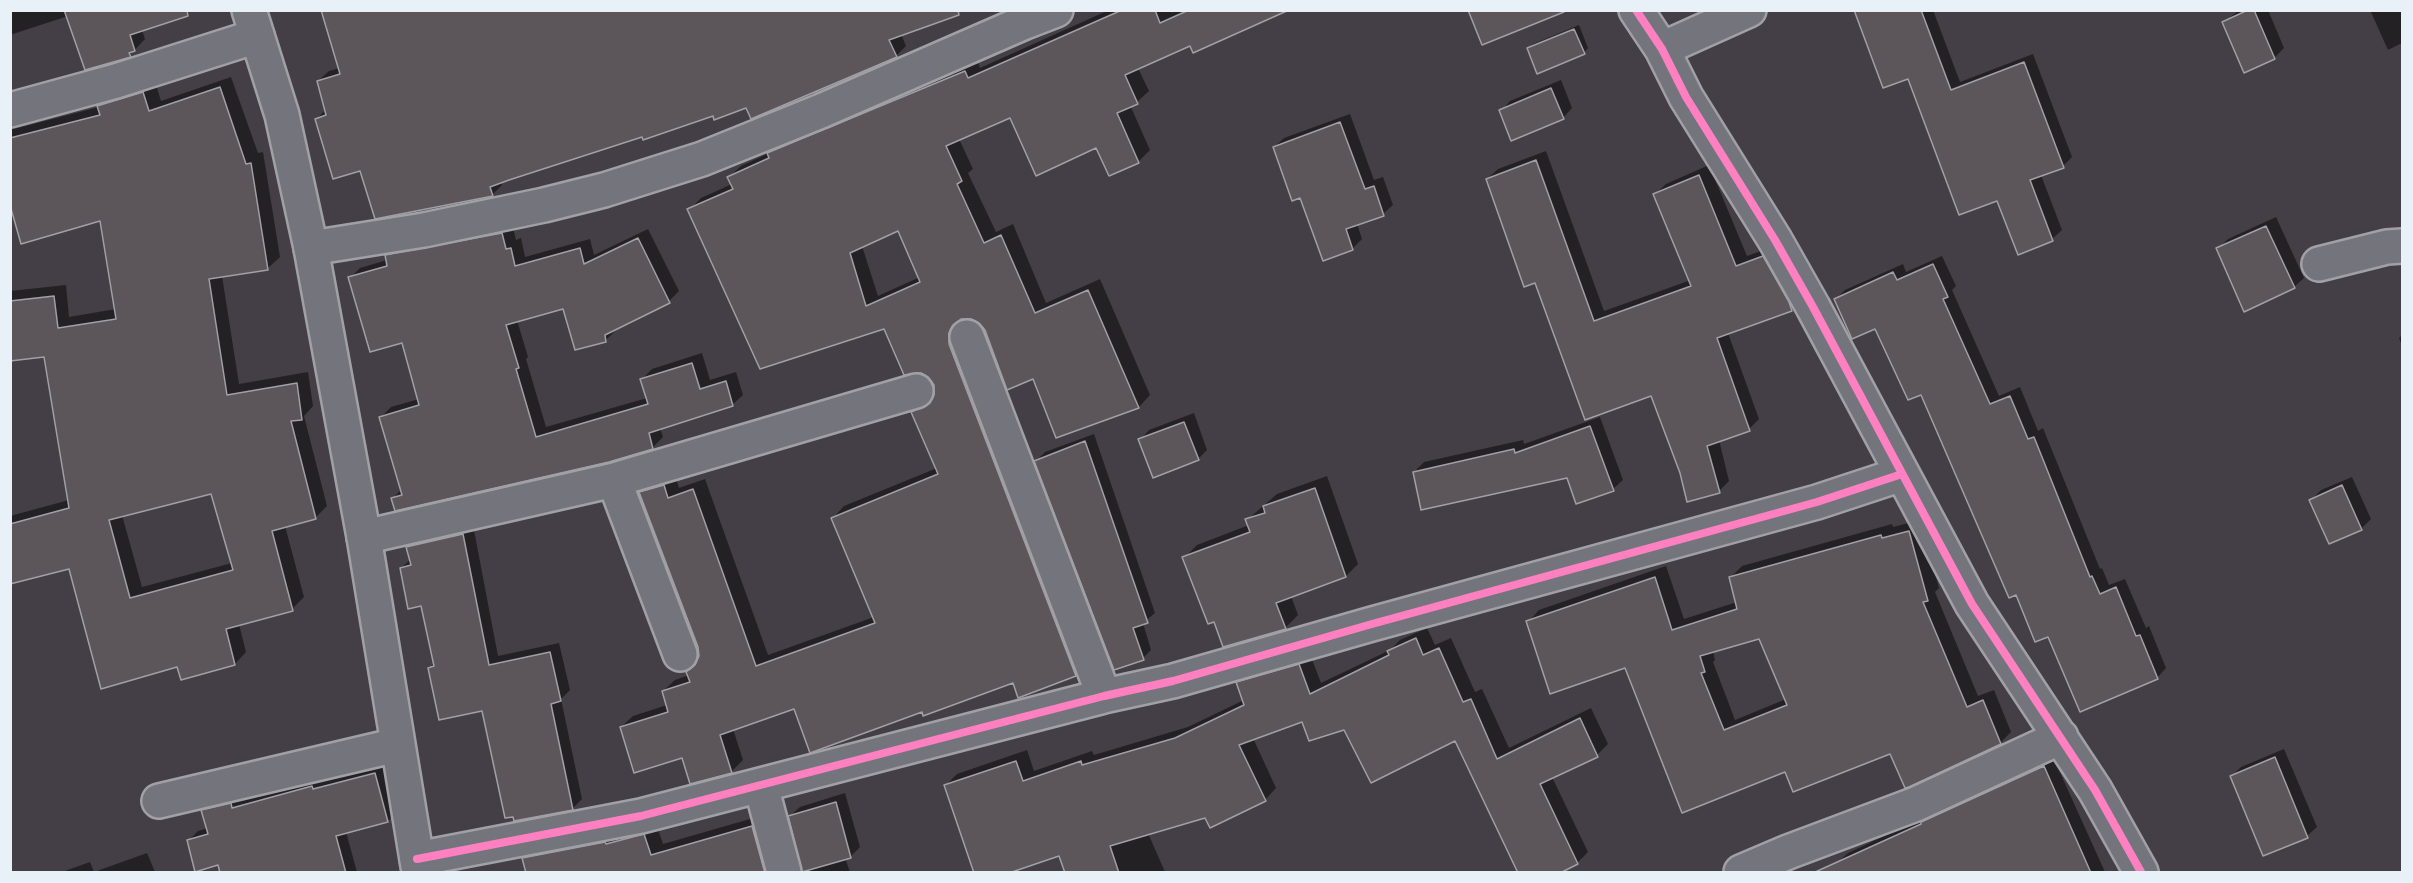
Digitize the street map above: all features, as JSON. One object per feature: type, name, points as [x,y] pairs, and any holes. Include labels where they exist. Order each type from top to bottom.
[{"type":"street","points":[[311,248],[424,230],[544,205],[604,190],[702,159],[821,111],[1056,10]]},
{"type":"street","points":[[1636,10],[1662,49],[1686,97],[1808,297],[1972,604],[2095,790],[2141,873]]},
{"type":"street","points":[[1662,49],[1749,10]]},
{"type":"street","points":[[10,110],[116,81],[253,23],[282,115],[311,248],[364,537],[418,866],[641,816],[1104,696],[1173,681],[1818,502],[1902,474]]},
{"type":"street","points":[[2319,264],[2387,246],[2403,246]]},
{"type":"street","points":[[967,337],[1104,696]]},
{"type":"street","points":[[364,537],[614,480],[916,391]]},
{"type":"street","points":[[614,480],[680,654]]},
{"type":"street","points":[[1742,873],[1788,852],[1916,804],[2061,737]]},
{"type":"street","points":[[159,801],[397,745]]},
{"type":"street","points":[[760,786],[784,873]]},
{"type":"building","points":[[64,10],[187,10],[188,16],[130,35],[135,51],[129,53],[131,57],[85,70]]},
{"type":"building","points":[[321,10],[958,10],[959,15],[889,40],[897,57],[751,119],[746,108],[714,120],[713,116],[643,140],[642,137],[509,180],[490,187],[493,196],[375,219],[360,171],[333,179],[315,119],[326,115],[317,81],[340,74]]},
{"type":"building","points":[[1122,10],[1155,10],[1160,23],[1189,10],[1289,10],[1193,53],[1190,46],[1125,75],[1138,104],[1117,113],[1139,163],[1109,176],[1096,148],[1036,176],[1010,118],[946,146],[962,181],[957,184],[984,243],[1001,235],[1035,313],[1088,290],[1139,408],[1056,438],[1033,379],[1007,390],[985,330],[979,323],[971,319],[961,319],[953,325],[949,333],[949,344],[1076,676],[1018,698],[1013,683],[923,716],[922,712],[810,753],[794,709],[720,735],[732,773],[690,784],[682,758],[634,773],[620,727],[668,712],[662,691],[690,682],[686,672],[695,665],[699,656],[698,647],[639,492],[664,485],[668,498],[693,489],[756,666],[875,623],[831,518],[938,474],[911,412],[930,403],[934,395],[934,385],[928,377],[921,373],[904,375],[884,329],[760,369],[687,209],[733,189],[727,177],[769,158],[767,153],[965,71],[968,78]],"holes":[[[898,231],[920,282],[866,306],[850,253]]]},
{"type":"building","points":[[1468,10],[1564,10],[1564,12],[1482,45]]},
{"type":"building","points":[[1854,10],[1921,10],[1951,90],[2024,62],[2064,168],[2030,180],[2053,241],[2018,255],[1997,201],[1959,215],[1908,79],[1883,88]]},
{"type":"building","points":[[2248,10],[2254,10],[2275,59],[2244,73],[2222,22]]},
{"type":"building","points":[[1574,29],[1585,54],[1537,74],[1527,48]]},
{"type":"building","points":[[220,87],[246,164],[251,163],[268,270],[209,279],[227,395],[297,383],[302,420],[291,421],[316,519],[272,531],[293,611],[226,629],[235,665],[181,680],[177,667],[101,689],[69,569],[10,584],[10,524],[69,508],[44,357],[10,361],[10,301],[54,296],[58,328],[116,319],[100,221],[21,244],[10,205],[10,138],[100,115],[97,106],[143,92],[149,111]],"holes":[[[211,494],[233,570],[130,598],[109,520]]]},
{"type":"building","points":[[1551,88],[1564,119],[1511,141],[1499,110]]},
{"type":"building","points":[[1340,122],[1365,189],[1374,186],[1384,216],[1346,229],[1353,250],[1323,261],[1300,198],[1292,201],[1273,147]]},
{"type":"building","points":[[1536,160],[1594,321],[1691,286],[1653,194],[1699,175],[1736,266],[1763,256],[1789,302],[1792,311],[1717,338],[1750,431],[1707,446],[1720,493],[1687,502],[1680,473],[1651,396],[1585,420],[1535,283],[1524,287],[1486,179]]},
{"type":"building","points":[[2266,226],[2295,288],[2244,312],[2216,248]]},
{"type":"building","points":[[502,233],[506,249],[511,248],[515,266],[580,248],[584,264],[638,238],[670,303],[605,335],[606,342],[575,350],[563,309],[506,325],[536,437],[648,404],[640,379],[692,363],[700,389],[726,381],[733,406],[649,433],[653,449],[609,462],[395,511],[391,498],[402,495],[379,417],[419,405],[402,343],[370,352],[348,277],[387,266],[385,255]]},
{"type":"building","points":[[1933,264],[1948,297],[1943,299],[1990,404],[2010,396],[2028,439],[2034,437],[2090,577],[2092,576],[2100,594],[2116,587],[2136,636],[2140,635],[2158,679],[2080,712],[2048,637],[2035,642],[2016,595],[2009,598],[1921,395],[1908,400],[1875,329],[1852,339],[1834,299],[1893,272],[1897,280]]},
{"type":"building","points":[[1184,422],[1199,460],[1153,478],[1138,439]]},
{"type":"building","points":[[1590,426],[1614,491],[1576,504],[1567,478],[1421,510],[1413,472],[1514,449],[1515,453]]},
{"type":"building","points":[[1085,441],[1148,623],[1133,628],[1144,660],[1114,670],[1034,461]]},
{"type":"building","points":[[2342,485],[2362,530],[2329,544],[2309,500]]},
{"type":"building","points":[[1315,488],[1346,577],[1276,603],[1286,629],[1223,647],[1214,622],[1208,624],[1182,557],[1250,532],[1245,519],[1265,513],[1263,506]]},
{"type":"building","points":[[1909,531],[1928,601],[1923,602],[1967,707],[1983,700],[2001,744],[1905,788],[1890,754],[1793,792],[1785,772],[1682,813],[1625,668],[1550,694],[1526,621],[1655,577],[1672,630],[1737,609],[1729,577],[1881,535],[1882,538]],"holes":[[[1759,639],[1787,705],[1724,730],[1701,673],[1705,672],[1700,656]]]},
{"type":"building","points":[[463,534],[489,665],[550,652],[561,701],[551,704],[573,810],[514,821],[513,817],[505,818],[482,711],[439,720],[428,668],[434,666],[421,606],[408,609],[400,568],[411,565],[406,547]]},
{"type":"building","points":[[1416,638],[1423,655],[1439,648],[1463,702],[1471,699],[1497,759],[1580,718],[1598,757],[1540,784],[1578,864],[1560,873],[1518,873],[1455,741],[1371,783],[1344,730],[1309,741],[1302,722],[1239,745],[1266,801],[1210,828],[1205,818],[1110,846],[1119,873],[1065,873],[1059,856],[1009,873],[974,873],[944,785],[1016,761],[1023,781],[1081,761],[1082,765],[1175,738],[1244,705],[1236,682],[1299,664],[1310,694],[1389,655],[1387,651]]},
{"type":"building","points":[[2275,757],[2308,838],[2263,856],[2230,776]]},
{"type":"building","points":[[2044,766],[2091,873],[1813,873],[1921,824],[1921,822]]},
{"type":"building","points":[[375,773],[388,822],[336,836],[346,873],[220,873],[218,865],[195,872],[187,840],[208,834],[201,810],[231,803],[232,808],[312,786],[313,789]]},
{"type":"building","points":[[836,802],[851,858],[802,872],[788,816]]},
{"type":"building","points":[[752,826],[765,873],[526,873],[522,858],[605,842],[606,844],[644,834],[651,855]]},
{"type":"cycle path","points":[[1636,10],[1662,49],[1686,97],[1775,240],[1813,307],[1972,604],[2095,790],[2141,872]]},
{"type":"cycle path","points":[[417,859],[641,816],[1104,696],[1173,681],[1817,502],[1902,474]]}]
